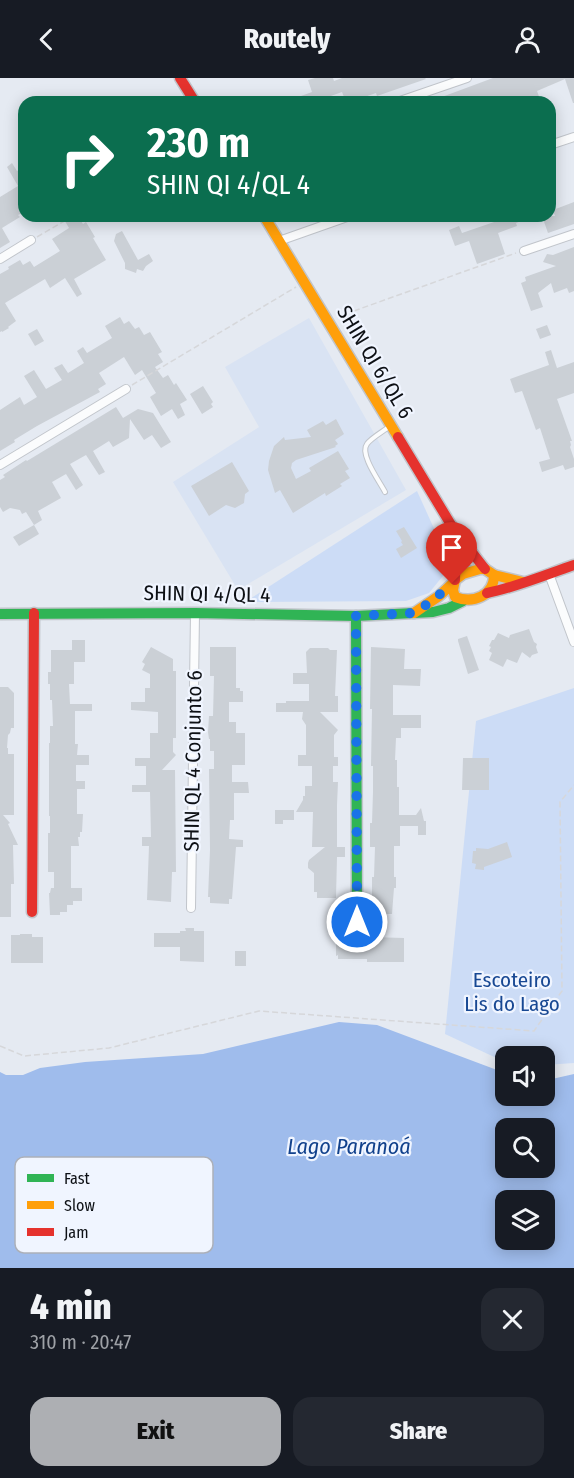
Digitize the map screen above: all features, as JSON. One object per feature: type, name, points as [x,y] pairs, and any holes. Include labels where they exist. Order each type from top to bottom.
[{"type":"street","points":[[180,78],[191,96]]},
{"type":"street","points":[[414,96],[467,78]]},
{"type":"street","points":[[556,143],[574,137]]},
{"type":"street","name":"SHIN QI 6/QL 6","points":[[268,222],[453,528],[490,572]]},
{"type":"street","points":[[279,241],[333,222]]},
{"type":"street","points":[[524,250],[574,234]]},
{"type":"street","points":[[0,260],[31,240]]},
{"type":"street","points":[[0,465],[126,389]]},
{"type":"street","name":"SHIN QI 6/QL 6","points":[[453,528],[456,549],[454,582]]},
{"type":"street","points":[[454,582],[452,590],[455,597],[463,601],[474,600],[487,593],[502,591],[574,565]]},
{"type":"street","points":[[414,613],[432,601],[463,574],[471,571],[490,572],[523,582]]},
{"type":"street","points":[[487,593],[494,584],[490,572]]},
{"type":"street","points":[[549,574],[574,642]]},
{"type":"street","name":"SHIN QI 4/QL 4","points":[[0,614],[195,613],[356,616],[433,612],[463,601]]},
{"type":"street","points":[[32,912],[34,613]]},
{"type":"street","name":"SHIN QL 4 Conjunto 6","points":[[191,908],[195,613]]},
{"type":"street","points":[[356,616],[357,922]]},
{"type":"lane","points":[[386,492],[366,457],[365,450],[366,444],[391,426]]},
{"type":"path","points":[[31,240],[62,222]]},
{"type":"path","points":[[327,320],[524,250]]},
{"type":"path","points":[[126,389],[304,282]]},
{"type":"path","points":[[0,1046],[24,1056],[109,1048],[259,1011],[534,1031],[562,991],[560,802],[574,785]]},
{"type":"shaded area","points":[[309,318],[406,490],[238,590],[173,482],[259,427],[225,367]]},
{"type":"green space","points":[[417,491],[451,566],[429,593],[406,601],[245,602]]},
{"type":"green space","name":"Escoteiro Lis do Lago","points":[[574,688],[574,1063],[555,1064],[555,1046],[495,1046],[495,1057],[445,1034],[476,721]]},
{"type":"water","name":"Lago Paranoá","points":[[339,1022],[377,1025],[495,1069],[495,1106],[555,1106],[555,1078],[574,1074],[574,1268],[0,1268],[0,1072],[6,1075],[23,1075],[40,1068],[85,1062],[203,1054]]},
{"type":"building","points":[[315,78],[333,78],[334,81],[342,78],[426,79],[377,96],[376,93],[367,96],[344,96],[342,92],[331,96],[301,96],[312,92],[308,80]]},
{"type":"building","points":[[493,78],[574,78],[574,103],[565,79],[537,91],[539,96],[444,96]]},
{"type":"building","points":[[12,163],[18,170],[18,186],[7,167]]},
{"type":"building","points":[[18,186],[18,218],[2,228],[10,242],[0,248],[0,197]]},
{"type":"building","points":[[574,202],[574,224],[548,233],[544,222],[556,222],[556,209]]},
{"type":"building","points":[[66,222],[82,222],[83,224],[86,222],[106,260],[74,279],[82,294],[77,297],[65,278],[50,288],[45,279],[5,303],[16,321],[9,328],[0,332],[0,274],[20,260],[23,265],[30,261],[34,267],[60,251],[52,239],[69,228]]},
{"type":"building","points":[[494,222],[519,222],[516,223],[517,226],[498,233],[505,254],[477,264],[469,241],[455,246],[449,230],[459,226],[462,233]]},
{"type":"building","points":[[122,231],[138,260],[149,254],[153,261],[143,271],[137,269],[136,273],[125,269],[125,263],[114,241],[116,234]]},
{"type":"building","points":[[574,247],[574,291],[569,293],[567,288],[554,293],[551,283],[538,293],[543,307],[531,311],[521,283],[526,281],[525,277],[556,266],[543,262],[547,254],[553,255]]},
{"type":"building","points":[[120,317],[124,324],[129,321],[135,329],[139,327],[144,335],[150,332],[162,352],[158,354],[163,362],[155,367],[163,378],[168,375],[174,385],[176,383],[187,400],[180,404],[185,415],[178,419],[172,409],[161,416],[150,397],[156,393],[142,370],[135,375],[124,357],[99,373],[106,384],[98,389],[100,392],[37,426],[0,451],[0,410],[20,397],[24,405],[37,397],[24,376],[34,370],[46,389],[62,380],[54,368],[62,364],[68,373],[84,363],[77,351],[83,347],[87,353],[112,338],[105,326]]},
{"type":"building","points":[[547,325],[551,335],[540,339],[536,329]]},
{"type":"building","points":[[37,329],[44,341],[35,346],[28,334]]},
{"type":"building","points":[[551,350],[557,368],[574,362],[574,393],[557,399],[572,441],[570,441],[570,447],[574,467],[565,470],[563,465],[542,472],[539,462],[550,459],[540,428],[536,430],[522,391],[515,393],[510,379],[549,365],[545,352]]},
{"type":"building","points":[[203,386],[213,402],[211,404],[213,407],[202,414],[190,394]]},
{"type":"building","points":[[116,407],[123,418],[138,409],[153,413],[171,442],[161,448],[152,435],[144,440],[130,419],[129,438],[113,447],[109,441],[93,451],[105,472],[99,475],[86,455],[70,464],[83,485],[76,490],[66,474],[52,482],[61,498],[38,511],[42,520],[34,525],[26,512],[22,514],[20,510],[10,508],[3,512],[0,507],[0,480],[5,477],[3,475]]},
{"type":"building","points":[[336,419],[344,434],[335,440],[338,444],[336,447],[296,460],[292,463],[291,468],[296,479],[311,471],[309,468],[338,451],[349,469],[345,471],[350,478],[326,496],[325,493],[293,513],[280,490],[275,493],[268,470],[274,446],[284,437],[285,440],[311,437],[307,430],[323,421],[326,425]]},
{"type":"building","points":[[232,462],[249,491],[245,494],[244,503],[235,508],[226,505],[209,516],[191,486]]},
{"type":"building","points":[[34,525],[39,534],[19,546],[13,537]]},
{"type":"building","points":[[404,527],[417,548],[401,558],[396,549],[403,545],[396,531]]},
{"type":"building","points":[[529,629],[537,644],[538,653],[530,658],[522,652],[517,663],[507,659],[503,667],[489,660],[492,653],[489,651],[491,647],[489,646],[498,633],[509,638],[510,635]]},
{"type":"building","points":[[467,636],[479,670],[468,674],[458,641]]},
{"type":"building","points":[[72,640],[85,640],[85,662],[74,662],[74,684],[69,684],[70,704],[92,704],[92,711],[75,711],[77,755],[89,755],[89,765],[76,765],[76,781],[85,781],[85,789],[77,789],[77,814],[83,814],[82,832],[78,837],[79,846],[71,846],[71,888],[82,888],[82,901],[73,901],[73,905],[67,905],[67,912],[50,915],[49,893],[51,888],[54,888],[54,872],[48,872],[49,743],[50,726],[53,726],[48,672],[51,672],[51,650],[72,650]]},
{"type":"building","points":[[151,647],[173,659],[173,671],[176,671],[176,738],[173,738],[173,752],[176,755],[162,770],[175,770],[176,872],[172,872],[171,902],[147,900],[149,846],[142,846],[142,837],[151,837],[150,792],[132,792],[132,785],[146,785],[146,766],[135,766],[135,758],[150,758],[150,733],[158,733],[158,712],[131,710],[131,702],[145,702],[145,688],[150,688],[150,674],[142,670],[145,664],[142,662]]},
{"type":"building","points":[[210,647],[236,647],[236,688],[243,691],[243,702],[229,702],[229,722],[236,722],[236,733],[245,733],[245,765],[232,765],[232,782],[248,782],[249,793],[234,793],[234,820],[230,820],[229,839],[243,840],[243,847],[236,847],[232,899],[229,899],[229,904],[210,903],[210,897],[208,897],[209,769],[214,769],[214,751],[210,751],[208,732],[209,716],[213,716],[214,676],[210,676]]},
{"type":"building","points":[[371,647],[405,649],[404,669],[421,669],[420,686],[393,685],[393,715],[421,715],[421,728],[401,728],[401,738],[396,738],[395,760],[397,760],[397,787],[399,787],[399,815],[416,815],[421,808],[424,821],[426,821],[426,835],[418,835],[418,826],[400,826],[400,846],[394,846],[396,888],[394,888],[392,914],[374,914],[374,899],[372,899],[375,847],[370,847],[373,792],[372,709],[370,709]]},
{"type":"building","points":[[310,648],[337,650],[335,696],[338,696],[338,712],[320,712],[338,730],[334,735],[334,757],[338,757],[338,766],[333,766],[333,782],[338,782],[337,847],[345,847],[345,857],[337,857],[336,898],[317,898],[317,892],[314,892],[314,873],[308,868],[308,863],[325,847],[312,847],[313,812],[296,812],[305,796],[305,786],[312,786],[312,766],[298,766],[298,755],[306,755],[306,725],[302,719],[303,712],[276,712],[276,703],[309,701],[309,684],[293,684],[293,673],[307,673],[306,652]]},
{"type":"building","points":[[0,687],[8,687],[14,693],[14,728],[11,728],[8,735],[7,748],[8,754],[14,754],[14,815],[3,815],[10,823],[8,824],[18,845],[13,845],[14,884],[11,884],[11,917],[0,917]]},
{"type":"building","points":[[463,758],[489,758],[489,790],[462,790]]},
{"type":"building","points":[[275,810],[294,810],[294,820],[283,820],[283,824],[275,824]]},
{"type":"building","points":[[507,842],[512,857],[484,867],[484,870],[475,869],[476,864],[472,863],[473,851],[476,851],[476,848],[488,849]]},
{"type":"building","points":[[185,928],[204,931],[204,962],[180,961],[180,947],[154,947],[154,933],[180,933],[180,931],[186,931]]},
{"type":"building","points":[[348,934],[404,938],[404,962],[338,959],[336,940],[348,940]]},
{"type":"building","points":[[11,935],[43,937],[43,963],[11,963]]},
{"type":"building","points":[[235,951],[246,951],[246,966],[235,966]]},
{"type":"traffic: fast","points":[[0,614],[195,613],[356,616],[433,612],[463,601]]},
{"type":"traffic: fast","points":[[356,616],[357,922]]},
{"type":"traffic: slow","points":[[268,222],[398,437]]},
{"type":"traffic: slow","points":[[480,569],[485,569],[494,575],[493,582],[486,593],[475,599],[455,597],[453,590],[455,580],[463,574],[480,569]]},
{"type":"traffic: slow","points":[[494,575],[523,582]]},
{"type":"traffic: slow","points":[[414,613],[452,584]]},
{"type":"traffic: jam","points":[[180,78],[191,96]]},
{"type":"traffic: jam","points":[[398,437],[453,528],[485,569]]},
{"type":"traffic: jam","points":[[453,528],[456,549],[455,580]]},
{"type":"traffic: jam","points":[[487,593],[574,565]]},
{"type":"traffic: jam","points":[[32,912],[34,613]]},
{"type":"route","points":[[357,922],[356,616],[414,613],[452,584]]}]
